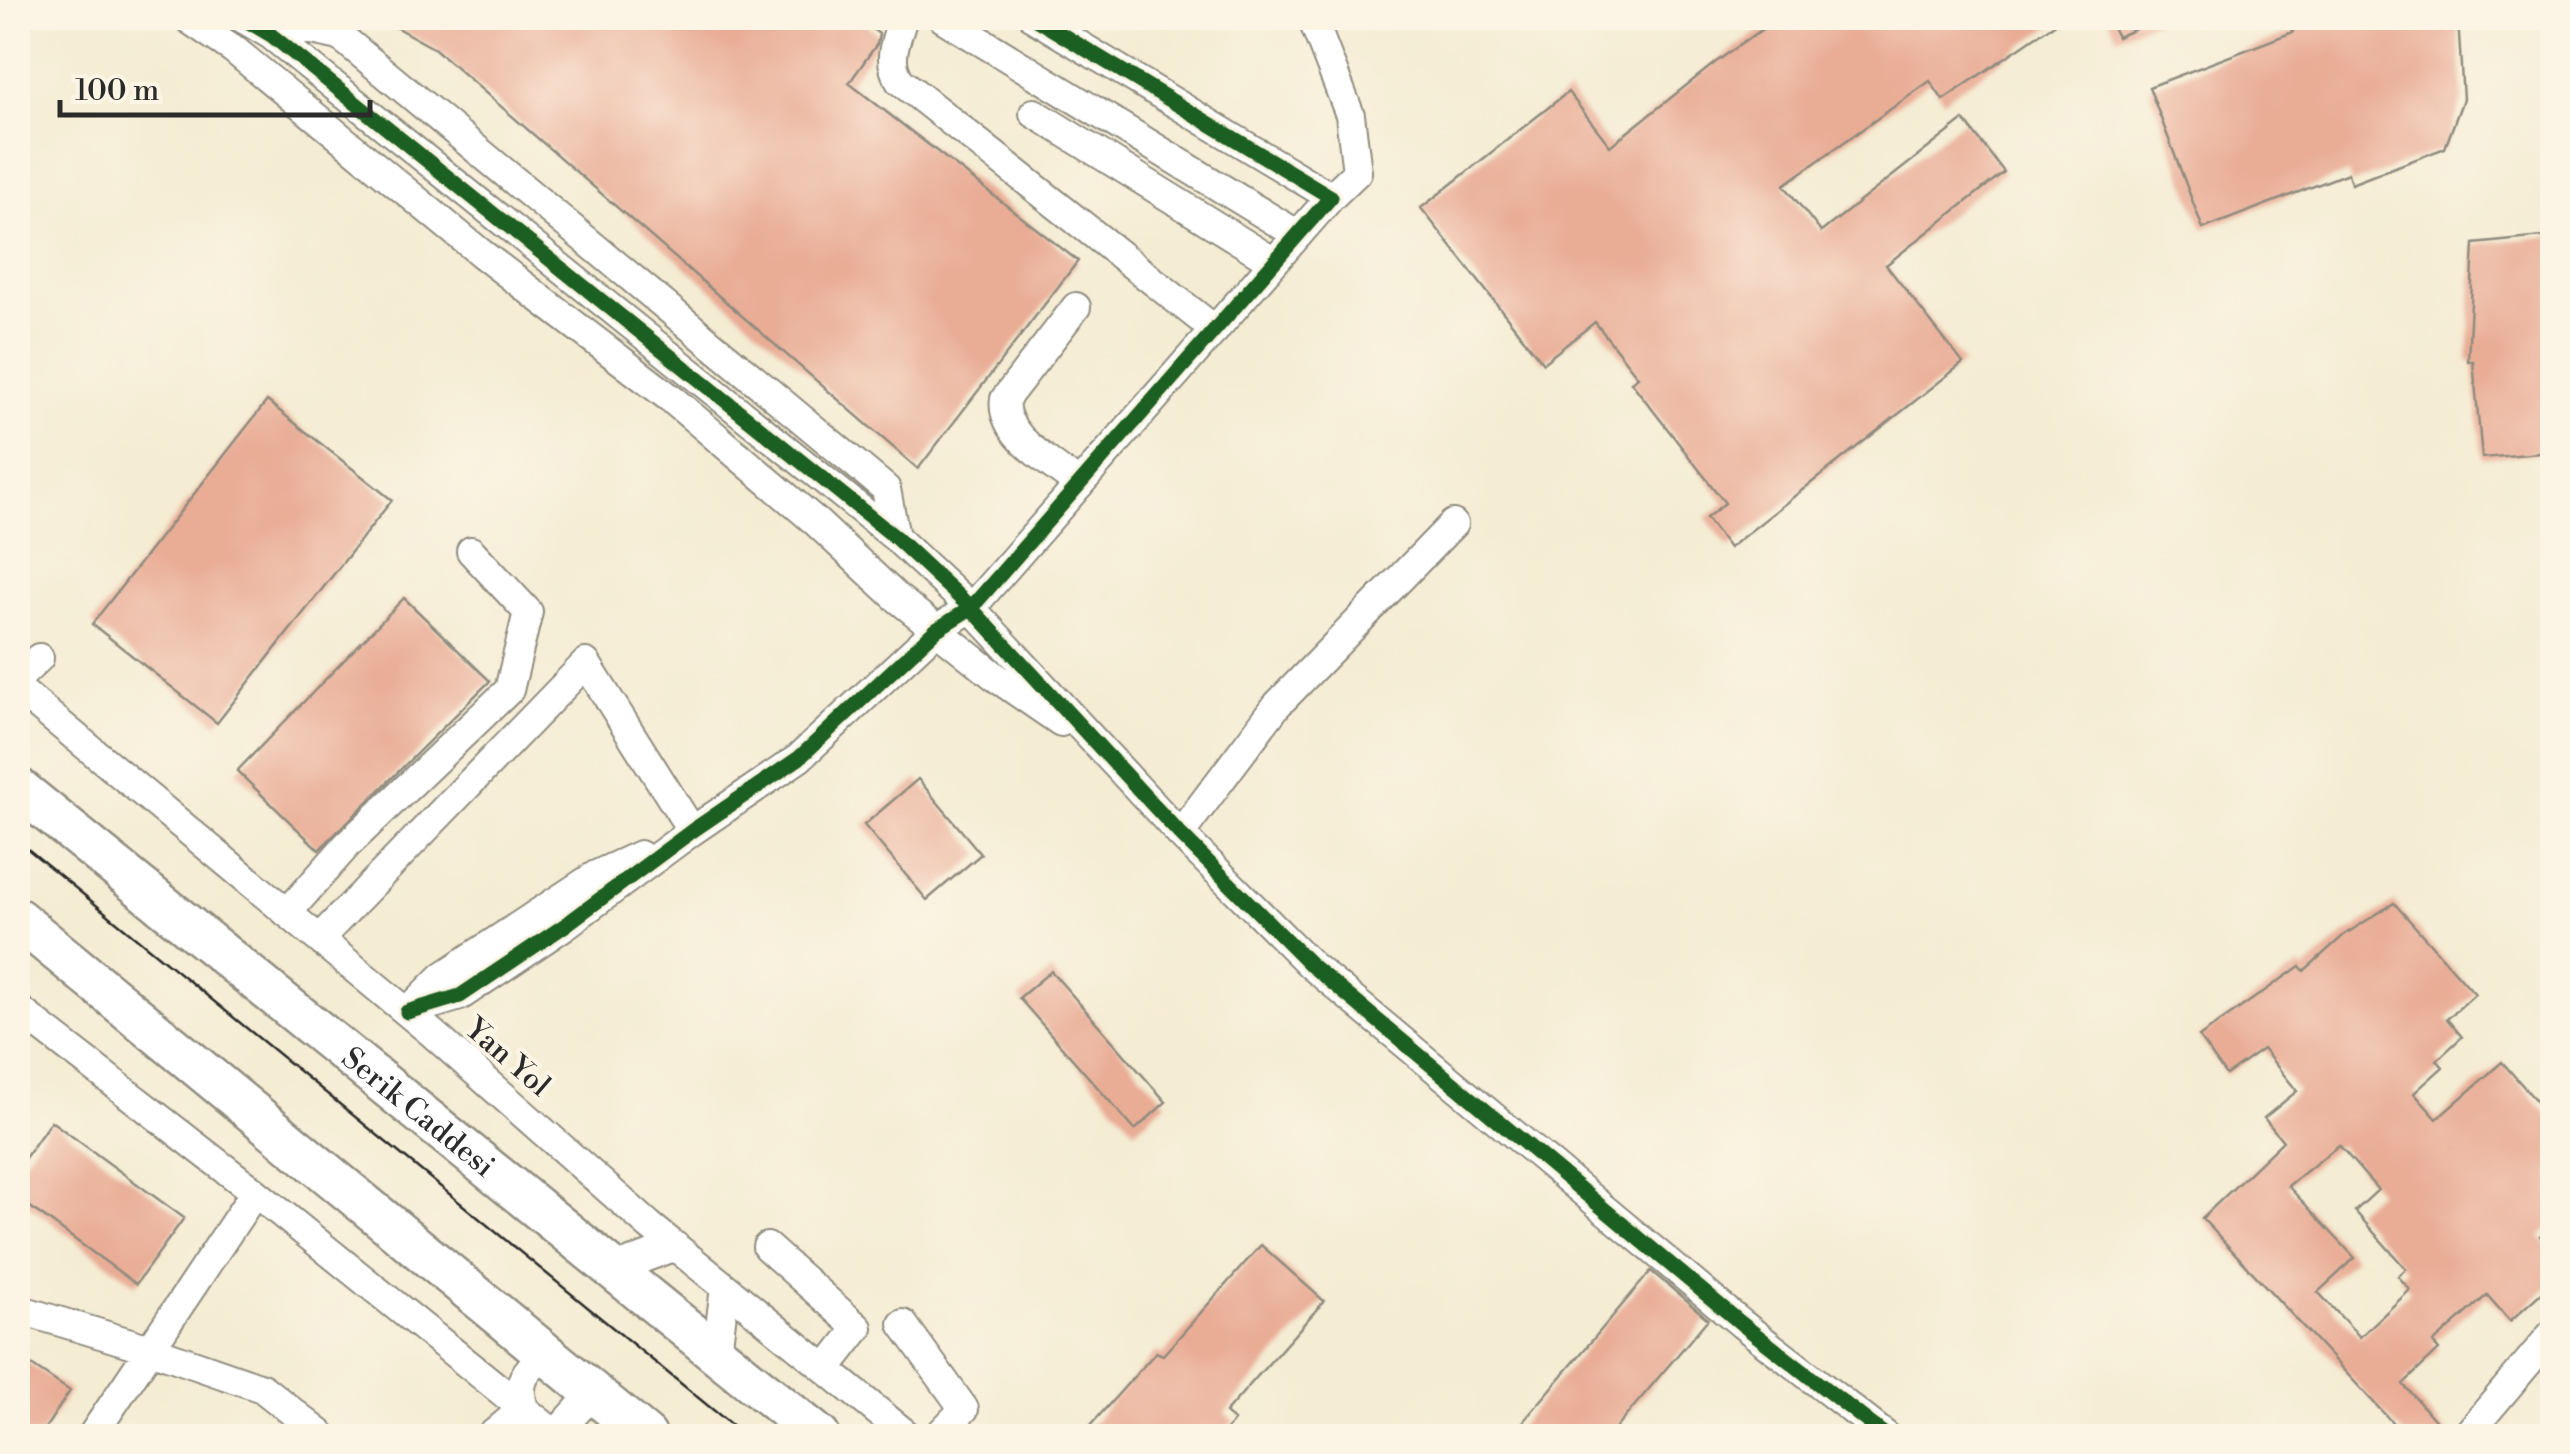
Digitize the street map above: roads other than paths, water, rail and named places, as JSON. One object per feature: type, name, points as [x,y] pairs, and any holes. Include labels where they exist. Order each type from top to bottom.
[{"type":"highway","name":"Serik Caddesi","points":[[26,793],[819,1436]]},
{"type":"highway","points":[[18,919],[646,1436]]},
{"type":"street","points":[[186,18],[233,49],[482,254],[674,401],[936,630],[997,678],[1099,748]]},
{"type":"street","points":[[242,18],[271,35],[895,537],[971,608],[1180,834],[1311,966],[1728,1311],[1886,1436]]},
{"type":"street","points":[[903,18],[892,53],[893,68],[900,82],[1215,330]]},
{"type":"street","points":[[943,18],[1298,235]]},
{"type":"street","points":[[1034,18],[1332,197]]},
{"type":"street","points":[[407,1012],[460,996],[799,758],[936,630],[971,608],[1357,172],[1350,115],[1312,18]]},
{"type":"street","points":[[271,35],[308,30],[340,36],[886,488],[895,537]]},
{"type":"street","points":[[1034,113],[1274,262]]},
{"type":"street","points":[[1076,307],[1005,399],[1004,406],[1009,428],[1079,484]]},
{"type":"street","points":[[1180,834],[1277,705],[1453,524]]},
{"type":"street","points":[[287,913],[347,845],[508,690],[528,612],[471,551]]},
{"type":"street","points":[[18,678],[39,658]]},
{"type":"street","points":[[319,939],[586,663],[692,831]]},
{"type":"street","name":"Yan Yol","points":[[18,689],[407,1012],[675,1246],[908,1436]]},
{"type":"street","points":[[18,1009],[256,1192],[556,1436],[592,1393]]},
{"type":"street","points":[[92,1436],[256,1192]]},
{"type":"street","points":[[615,1269],[675,1246]]},
{"type":"street","points":[[767,1246],[858,1328],[826,1369]]},
{"type":"street","points":[[717,1352],[725,1287]]},
{"type":"street","points":[[18,1309],[262,1388],[323,1436]]},
{"type":"street","points":[[904,1324],[964,1409],[938,1436]]},
{"type":"street","points":[[2466,1436],[2552,1334]]},
{"type":"street","points":[[523,1409],[522,1379],[544,1354]]},
{"type":"street","points":[[491,1436],[523,1409]]},
{"type":"tram line","points":[[18,841],[745,1436]]}]
